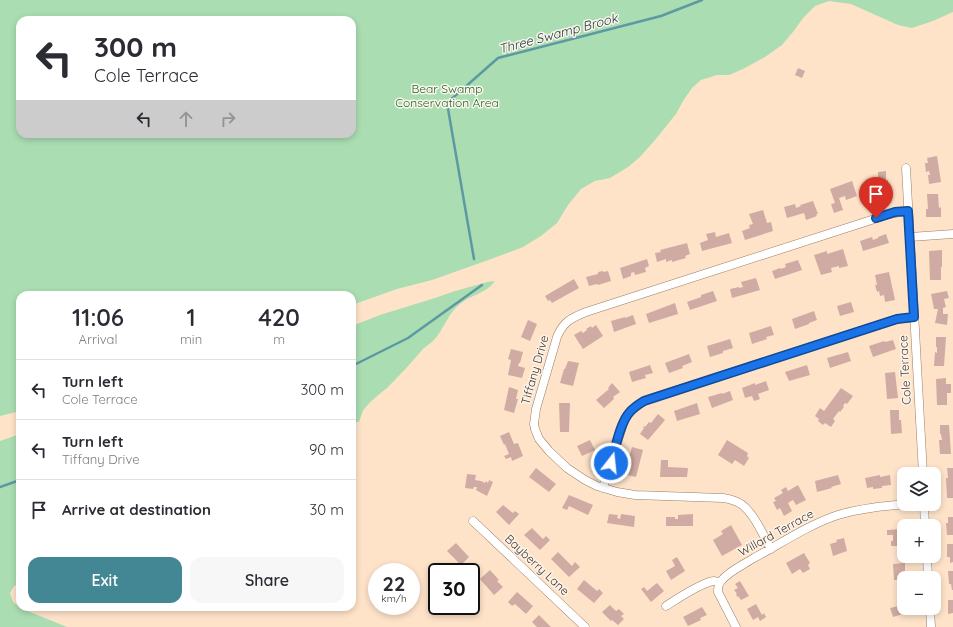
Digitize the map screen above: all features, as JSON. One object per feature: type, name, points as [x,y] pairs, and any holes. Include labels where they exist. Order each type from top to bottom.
[{"type":"street","name":"Cole Terrace","points":[[906,168],[923,467]]},
{"type":"street","name":"Tiffany Drive","points":[[771,549],[751,515],[745,507],[737,502],[718,498],[628,494],[603,488],[585,480],[562,464],[539,439],[534,424],[536,409],[555,342],[561,328],[567,321],[579,314],[890,214],[908,211]]},
{"type":"street","points":[[910,238],[953,234]]},
{"type":"street","points":[[603,488],[624,421],[628,413],[649,399],[902,318],[914,317]]},
{"type":"street","name":"Willard Terrace","points":[[720,583],[731,573],[817,523],[838,515],[869,508],[897,505]]},
{"type":"street","name":"Bayberry Lane","points":[[473,521],[585,627]]},
{"type":"street","points":[[666,606],[704,584],[717,581],[720,583],[718,587],[719,595],[736,627]]},
{"type":"street","points":[[930,615],[931,627]]},
{"type":"green space","name":"Bear Swamp Conservation Area","points":[[0,0],[953,0],[953,12],[912,28],[898,25],[851,4],[829,1],[815,6],[803,18],[782,45],[765,57],[729,75],[717,75],[701,80],[692,88],[676,114],[640,157],[628,167],[610,178],[595,181],[581,189],[568,205],[557,223],[541,236],[523,247],[432,280],[397,289],[356,304],[356,291],[16,291],[16,412],[0,416]]},
{"type":"green space","points":[[495,281],[488,288],[464,301],[456,308],[437,337],[423,349],[388,387],[366,406],[359,422],[356,422],[356,324],[380,315],[487,282]]},
{"type":"green space","points":[[16,435],[16,585],[10,593],[13,602],[16,604],[16,611],[28,611],[67,627],[0,627],[0,441]]},
{"type":"building","points":[[798,68],[805,71],[802,78],[795,75]]},
{"type":"building","points":[[937,156],[941,182],[929,184],[928,175],[930,175],[929,171],[926,172],[925,163],[928,163],[927,158]]},
{"type":"building","points":[[886,171],[886,180],[888,180],[889,193],[874,194],[874,184],[878,181],[878,172]]},
{"type":"building","points":[[852,181],[857,196],[846,200],[845,196],[839,198],[843,210],[834,213],[831,204],[835,203],[830,189]]},
{"type":"building","points":[[927,194],[938,194],[939,208],[941,207],[941,217],[926,217],[926,209],[928,209]]},
{"type":"building","points":[[813,201],[818,214],[816,214],[817,216],[806,220],[804,213],[787,218],[784,207],[795,204],[796,208],[801,206],[800,205]]},
{"type":"building","points":[[763,210],[767,223],[771,222],[773,231],[745,240],[742,231],[750,228],[749,225],[753,224],[749,214]]},
{"type":"building","points":[[715,232],[716,237],[729,233],[732,243],[702,251],[700,243],[708,240],[706,234]]},
{"type":"building","points":[[886,234],[889,243],[863,251],[860,241],[872,237],[873,240]]},
{"type":"building","points":[[687,243],[690,254],[685,256],[686,258],[672,262],[672,260],[666,262],[666,259],[657,262],[655,253],[661,252],[660,250]]},
{"type":"building","points":[[843,249],[848,266],[831,268],[832,272],[821,275],[814,255],[827,251],[827,254]]},
{"type":"building","points":[[942,250],[941,280],[930,280],[929,251]]},
{"type":"building","points":[[647,259],[649,266],[645,268],[646,272],[635,275],[634,272],[631,273],[631,276],[623,279],[620,268]]},
{"type":"building","points":[[798,260],[802,270],[775,279],[772,271],[786,267],[785,264]]},
{"type":"building","points":[[603,271],[608,271],[611,281],[589,286],[586,277]]},
{"type":"building","points":[[889,272],[895,300],[885,302],[884,295],[880,296],[879,291],[877,292],[875,275]]},
{"type":"building","points":[[756,278],[760,290],[732,298],[730,289],[743,287],[741,282]]},
{"type":"building","points":[[574,279],[579,288],[552,303],[550,300],[548,301],[545,296]]},
{"type":"building","points":[[713,291],[717,301],[690,310],[687,302]]},
{"type":"building","points":[[947,291],[949,298],[944,299],[946,307],[943,308],[943,314],[948,314],[947,325],[935,323],[938,309],[934,309],[931,294]]},
{"type":"building","points":[[851,302],[854,312],[840,316],[837,306]]},
{"type":"building","points":[[675,303],[678,314],[649,323],[646,314]]},
{"type":"building","points":[[814,311],[817,320],[795,329],[792,319]]},
{"type":"building","points":[[633,315],[636,324],[614,332],[611,321]]},
{"type":"building","points":[[528,320],[537,324],[530,341],[521,337]]},
{"type":"building","points":[[596,325],[603,336],[583,349],[574,335],[581,331],[583,333],[587,330],[586,329],[591,326],[592,328]]},
{"type":"building","points":[[771,326],[774,335],[752,344],[749,333]]},
{"type":"building","points":[[936,337],[946,337],[944,366],[934,366],[935,352],[937,353]]},
{"type":"building","points":[[730,339],[733,348],[710,357],[707,346]]},
{"type":"building","points":[[893,340],[896,349],[873,357],[869,346],[884,341]]},
{"type":"building","points":[[511,349],[523,352],[518,366],[525,368],[522,378],[508,375],[511,360],[508,359]]},
{"type":"building","points":[[848,352],[851,361],[830,368],[827,358]]},
{"type":"building","points":[[689,354],[692,362],[682,366],[683,368],[669,373],[665,363]]},
{"type":"building","points":[[568,361],[579,363],[573,386],[560,383]]},
{"type":"building","points":[[650,365],[653,373],[645,375],[646,378],[632,382],[629,372]]},
{"type":"building","points":[[807,365],[810,375],[789,381],[785,372]]},
{"type":"building","points":[[895,372],[898,398],[887,399],[885,373]]},
{"type":"building","points":[[946,378],[946,384],[951,384],[951,393],[947,393],[947,405],[937,405],[936,379]]},
{"type":"building","points":[[766,381],[769,390],[758,394],[760,399],[754,401],[752,396],[745,398],[742,388]]},
{"type":"building","points":[[612,383],[620,392],[613,397],[614,399],[604,408],[596,400],[609,389],[608,388]]},
{"type":"building","points":[[509,387],[518,390],[516,399],[518,399],[514,413],[504,410]]},
{"type":"building","points":[[841,388],[853,396],[847,404],[845,403],[843,406],[844,407],[833,419],[835,421],[831,427],[825,423],[823,425],[815,416],[820,408],[824,411]]},
{"type":"building","points":[[730,391],[733,400],[712,408],[708,397]]},
{"type":"building","points":[[559,403],[570,403],[569,432],[560,432]]},
{"type":"building","points":[[697,403],[700,414],[677,421],[674,411]]},
{"type":"building","points":[[890,410],[899,410],[899,420],[901,420],[902,433],[891,434]]},
{"type":"building","points":[[658,414],[665,420],[648,440],[640,434],[644,428],[643,427],[645,427],[649,422],[651,423]]},
{"type":"building","points":[[940,425],[949,425],[951,454],[940,454],[939,440],[942,440]]},
{"type":"building","points":[[509,432],[514,444],[518,443],[523,456],[512,461],[511,457],[506,459],[504,456],[509,454],[500,436]]},
{"type":"building","points":[[590,440],[595,450],[582,456],[577,446]]},
{"type":"building","points":[[727,440],[748,453],[747,456],[749,458],[744,466],[735,460],[732,464],[718,455]]},
{"type":"building","points":[[632,447],[643,450],[636,477],[627,475],[630,462],[628,461]]},
{"type":"building","points":[[661,460],[668,460],[668,467],[688,468],[687,477],[660,477]]},
{"type":"building","points":[[536,468],[556,484],[549,492],[529,477]]},
{"type":"building","points":[[947,468],[953,468],[953,498],[947,498]]},
{"type":"building","points":[[467,474],[476,475],[475,480],[485,483],[486,481],[488,483],[489,480],[493,482],[487,496],[476,490],[477,487],[474,487],[473,489],[465,488]]},
{"type":"building","points":[[838,475],[841,484],[817,492],[815,481]]},
{"type":"building","points":[[880,475],[880,477],[890,475],[891,485],[882,486],[882,488],[867,488],[865,478]]},
{"type":"building","points":[[798,485],[806,500],[796,505],[793,500],[788,503],[792,511],[784,516],[780,508],[777,510],[773,502],[776,501],[774,498],[783,493],[781,490],[786,487],[788,491]]},
{"type":"building","points":[[569,495],[593,505],[588,515],[569,506],[567,510],[562,508]]},
{"type":"building","points":[[503,505],[513,513],[515,511],[519,514],[509,525],[496,512]]},
{"type":"building","points":[[609,514],[618,515],[617,518],[620,519],[621,514],[635,516],[634,527],[607,523]]},
{"type":"building","points":[[693,514],[693,526],[666,526],[666,517],[675,517],[675,519],[678,519],[678,515]]},
{"type":"building","points":[[948,517],[953,517],[953,535],[947,535],[946,523],[948,523]]},
{"type":"building","points":[[731,525],[742,545],[722,556],[713,540],[723,534],[721,531]]},
{"type":"building","points":[[532,528],[543,539],[546,536],[550,540],[540,550],[524,535]]},
{"type":"building","points":[[897,529],[897,546],[891,546],[893,535],[887,535],[887,530]]},
{"type":"building","points":[[844,538],[847,551],[833,556],[830,544],[837,542],[836,540]]},
{"type":"building","points":[[456,543],[469,557],[463,563],[459,563],[447,551]]},
{"type":"building","points":[[947,544],[953,544],[953,562],[950,563],[950,557],[947,557]]},
{"type":"building","points":[[558,552],[572,566],[575,562],[580,567],[569,577],[551,559]]},
{"type":"building","points":[[804,553],[810,563],[808,565],[810,569],[803,573],[800,569],[792,574],[786,563]]},
{"type":"building","points":[[677,557],[685,571],[671,580],[666,571],[675,566],[672,560]]},
{"type":"building","points":[[905,563],[905,571],[897,571],[897,580],[894,580],[893,564]]},
{"type":"building","points":[[490,570],[503,587],[494,595],[480,579]]},
{"type":"building","points":[[948,571],[953,571],[953,590],[951,584],[949,584]]},
{"type":"building","points":[[584,580],[597,591],[599,589],[603,593],[594,603],[577,589]]},
{"type":"building","points":[[740,581],[749,596],[741,600],[738,596],[737,597],[734,590],[738,588],[735,584]]},
{"type":"building","points":[[657,583],[664,591],[651,602],[641,589],[644,587],[647,591]]},
{"type":"building","points":[[517,592],[533,606],[526,614],[515,604],[512,606],[508,602]]},
{"type":"building","points":[[948,600],[953,600],[953,613],[948,614]]},
{"type":"building","points":[[756,604],[762,615],[764,613],[766,617],[760,621],[758,617],[753,620],[747,609]]},
{"type":"building","points":[[610,605],[616,611],[619,609],[624,614],[621,616],[624,619],[618,625],[612,620],[611,621],[602,612]]},
{"type":"building","points":[[897,606],[897,615],[900,615],[893,617],[890,608]]},
{"type":"building","points":[[702,607],[707,615],[700,618],[701,620],[688,626],[683,617]]},
{"type":"building","points":[[539,615],[551,627],[537,627],[532,622]]},
{"type":"waterway","name":"Three Swamp Brook","points":[[474,259],[447,103],[498,58],[661,16],[702,0]]},
{"type":"waterway","name":"Three Swamp Brook","points":[[356,364],[408,338],[482,285]]},
{"type":"waterway","name":"Three Swamp Brook","points":[[0,487],[16,481]]},
{"type":"route","points":[[611,463],[622,426],[628,413],[644,401],[897,319],[914,317],[908,211],[895,212],[876,218]]}]
